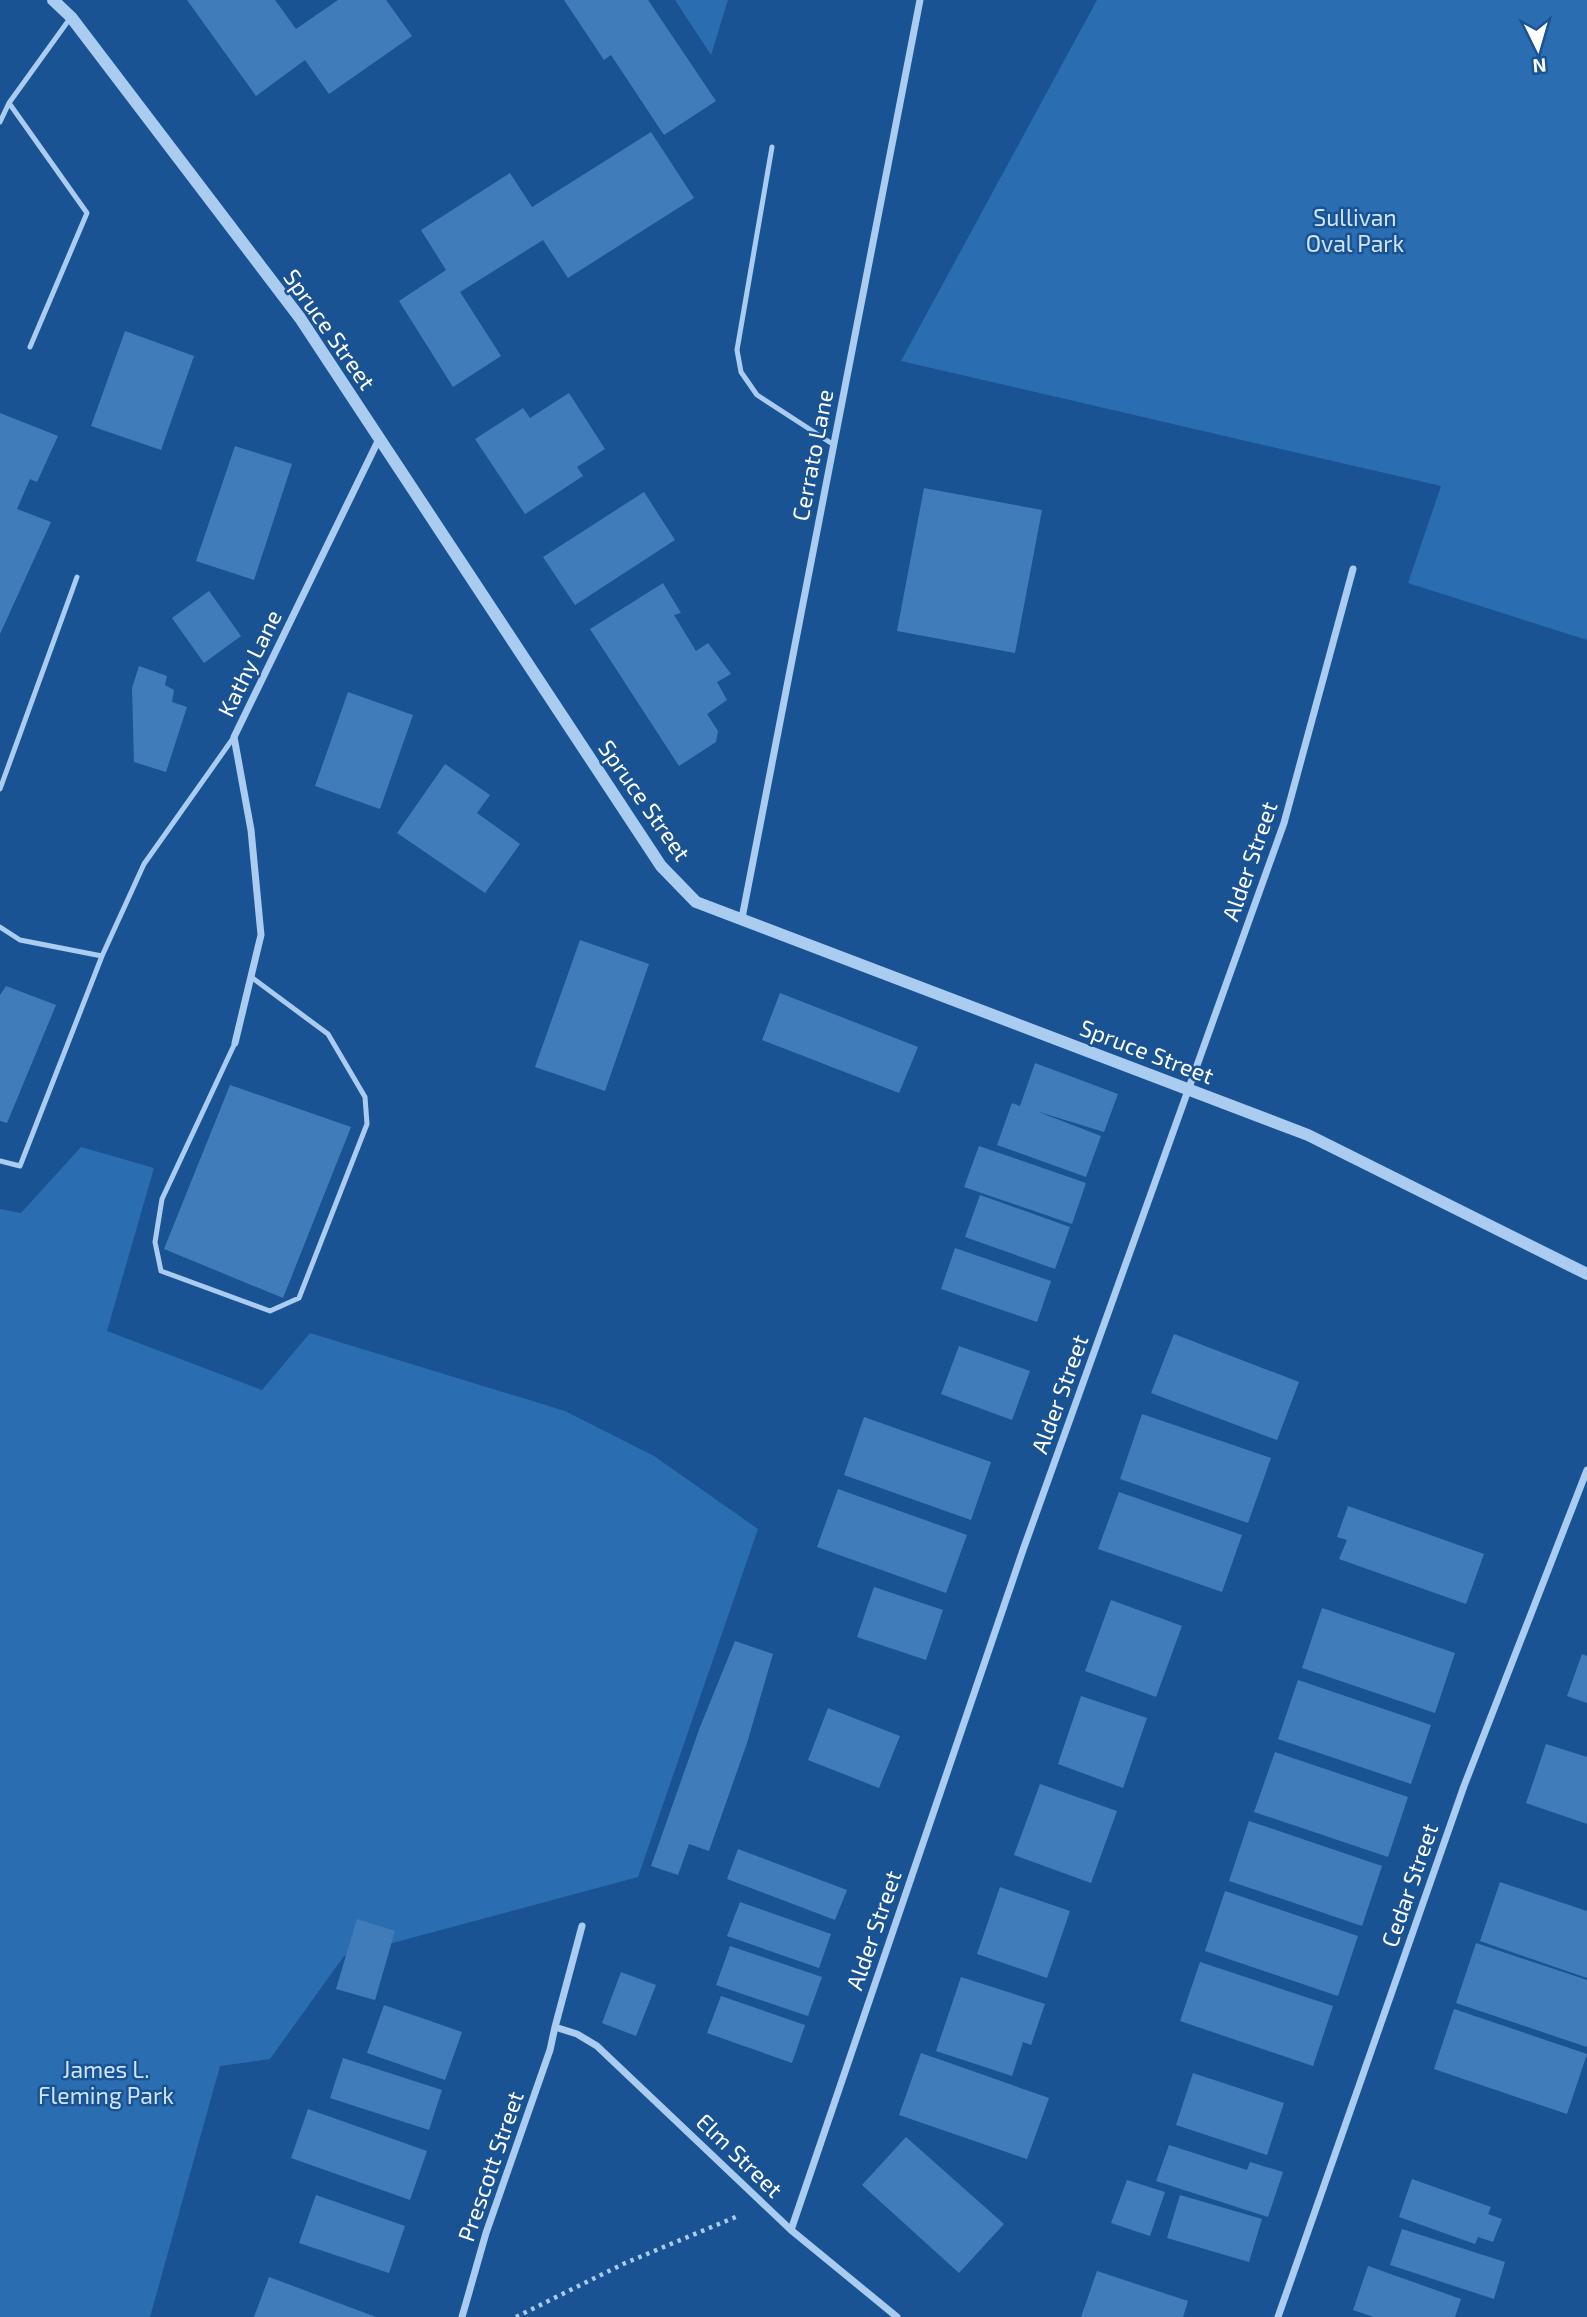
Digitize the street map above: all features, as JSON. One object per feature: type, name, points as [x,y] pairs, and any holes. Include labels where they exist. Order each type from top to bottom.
[{"type":"street","name":"Spruce Street","points":[[53,0],[71,17],[300,318],[661,866],[696,901],[1308,1135],[1587,1274]]},
{"type":"street","name":"Cerrato Lane","points":[[742,918],[920,0]]},
{"type":"street","name":"Kathy Lane","points":[[235,1043],[261,935],[251,830],[234,737],[379,439]]},
{"type":"street","name":"Alder Street","points":[[791,2230],[1023,1550],[1284,823],[1353,569]]},
{"type":"street","name":"Cedar Street","points":[[1278,2317],[1464,1786],[1587,1470]]},
{"type":"street","name":"Prescott Street","points":[[462,2317],[486,2233],[551,2050],[583,1927]]},
{"type":"street","name":"Elm Street","points":[[555,2028],[577,2034],[597,2046],[791,2230],[897,2317]]},
{"type":"lane","points":[[0,122],[9,103],[71,17]]},
{"type":"lane","points":[[9,103],[88,213],[30,347]]},
{"type":"lane","points":[[772,147],[737,350],[741,372],[757,395],[834,444]]},
{"type":"lane","points":[[0,789],[77,577]]},
{"type":"lane","points":[[0,1161],[20,1166],[102,956],[144,864],[234,737]]},
{"type":"lane","points":[[0,927],[20,940],[102,956]]},
{"type":"lane","points":[[235,1043],[162,1199],[155,1242],[161,1271],[270,1311],[299,1298],[367,1124],[365,1097],[327,1034],[251,977]]},
{"type":"path","points":[[516,2317],[623,2264],[764,2205]]},
{"type":"green space","points":[[675,0],[728,0],[711,55]]},
{"type":"green space","name":"Sullivan Oval Park","points":[[1097,0],[1587,0],[1587,640],[1408,583],[1441,486],[901,361]]},
{"type":"green space","name":"James L. Fleming Park","points":[[81,1147],[154,1168],[107,1331],[262,1390],[310,1333],[565,1411],[654,1456],[758,1529],[638,1877],[344,1956],[270,2059],[220,2066],[150,2317],[0,2317],[0,1209],[21,1213]]},
{"type":"building","points":[[187,0],[275,0],[296,29],[338,0],[386,0],[412,36],[329,94],[305,60],[256,96]]},
{"type":"building","points":[[564,0],[648,0],[716,101],[664,135],[611,55],[604,60]]},
{"type":"building","points":[[651,132],[694,198],[568,278],[543,240],[460,292],[501,356],[453,387],[399,301],[446,270],[421,230],[510,173],[532,207]]},
{"type":"building","points":[[125,331],[194,356],[161,450],[91,426]]},
{"type":"building","points":[[569,393],[605,449],[577,467],[583,476],[525,514],[475,439],[523,408],[530,418]]},
{"type":"building","points":[[0,413],[58,436],[37,482],[30,479],[17,509],[51,522],[0,634]]},
{"type":"building","points":[[235,446],[292,464],[254,580],[196,561]]},
{"type":"building","points":[[924,488],[1042,510],[1015,653],[897,631]]},
{"type":"building","points":[[644,492],[675,540],[575,605],[543,557]]},
{"type":"building","points":[[663,583],[681,613],[674,615],[696,651],[708,643],[731,674],[717,682],[727,700],[707,714],[718,731],[716,742],[679,766],[590,629]]},
{"type":"building","points":[[209,591],[241,636],[204,663],[172,618]]},
{"type":"building","points":[[139,666],[167,676],[165,685],[174,690],[172,702],[187,707],[166,772],[134,762],[132,688]]},
{"type":"building","points":[[348,692],[413,715],[380,809],[315,786]]},
{"type":"building","points":[[445,764],[490,795],[477,813],[520,844],[485,893],[397,833]]},
{"type":"building","points":[[580,940],[649,964],[605,1091],[535,1067]]},
{"type":"building","points":[[6,986],[56,1005],[7,1123],[0,1121],[0,995]]},
{"type":"building","points":[[780,993],[918,1047],[899,1093],[762,1040]]},
{"type":"building","points":[[1035,1063],[1118,1094],[1104,1132],[1036,1111],[1101,1136],[1086,1177],[997,1145],[1012,1103],[1020,1106]]},
{"type":"building","points":[[230,1085],[351,1127],[283,1298],[164,1249]]},
{"type":"building","points":[[979,1146],[1086,1183],[1072,1224],[964,1187]]},
{"type":"building","points":[[980,1195],[1070,1227],[1055,1269],[965,1237]]},
{"type":"building","points":[[955,1248],[1051,1281],[1037,1322],[941,1289]]},
{"type":"building","points":[[1174,1334],[1299,1382],[1277,1440],[1151,1393]]},
{"type":"building","points":[[959,1346],[1030,1371],[1012,1420],[941,1394]]},
{"type":"building","points":[[1142,1414],[1271,1458],[1248,1523],[1120,1479]]},
{"type":"building","points":[[864,1417],[991,1462],[971,1520],[844,1475]]},
{"type":"building","points":[[838,1489],[967,1535],[946,1593],[817,1547]]},
{"type":"building","points":[[1119,1492],[1242,1535],[1222,1592],[1098,1549]]},
{"type":"building","points":[[1348,1506],[1484,1554],[1466,1604],[1339,1559],[1347,1540],[1337,1537]]},
{"type":"building","points":[[874,1587],[943,1610],[926,1660],[857,1637]]},
{"type":"building","points":[[1111,1600],[1182,1626],[1156,1697],[1085,1671]]},
{"type":"building","points":[[1322,1608],[1455,1653],[1435,1713],[1302,1668]]},
{"type":"building","points":[[735,1641],[773,1654],[747,1743],[709,1851],[689,1844],[678,1875],[651,1866],[700,1727]]},
{"type":"building","points":[[1582,1654],[1587,1656],[1587,1703],[1567,1696]]},
{"type":"building","points":[[1298,1680],[1431,1725],[1411,1784],[1278,1739]]},
{"type":"building","points":[[1081,1696],[1147,1718],[1123,1788],[1058,1764]]},
{"type":"building","points":[[828,1708],[900,1736],[879,1788],[808,1760]]},
{"type":"building","points":[[1546,1744],[1587,1757],[1587,1824],[1526,1803]]},
{"type":"building","points":[[1275,1752],[1408,1797],[1388,1857],[1254,1812]]},
{"type":"building","points":[[1040,1784],[1117,1811],[1091,1883],[1014,1855]]},
{"type":"building","points":[[1249,1821],[1382,1866],[1362,1926],[1229,1881]]},
{"type":"building","points":[[738,1849],[847,1890],[835,1920],[727,1879]]},
{"type":"building","points":[[1500,1882],[1587,1911],[1587,1978],[1480,1941]]},
{"type":"building","points":[[1000,1887],[1070,1911],[1047,1978],[977,1954]]},
{"type":"building","points":[[1225,1891],[1358,1936],[1338,1996],[1205,1951]]},
{"type":"building","points":[[740,1902],[831,1934],[819,1968],[727,1936]]},
{"type":"building","points":[[357,1919],[395,1931],[375,2000],[336,1989]]},
{"type":"building","points":[[1476,1943],[1587,1980],[1587,2047],[1456,2003]]},
{"type":"building","points":[[730,1946],[822,1977],[808,2016],[716,1985]]},
{"type":"building","points":[[1200,1962],[1333,2006],[1313,2066],[1180,2021]]},
{"type":"building","points":[[621,1972],[656,1985],[636,2036],[602,2023]]},
{"type":"building","points":[[961,1977],[1045,2004],[1031,2045],[1023,2042],[1012,2076],[936,2051]]},
{"type":"building","points":[[721,1996],[805,2025],[792,2063],[707,2033]]},
{"type":"building","points":[[384,2005],[462,2032],[445,2080],[367,2053]]},
{"type":"building","points":[[1454,2009],[1587,2054],[1567,2114],[1434,2069]]},
{"type":"building","points":[[921,2053],[1049,2098],[1027,2159],[899,2115]]},
{"type":"building","points":[[343,2058],[442,2090],[429,2130],[330,2098]]},
{"type":"building","points":[[1193,2073],[1284,2103],[1267,2155],[1176,2125]]},
{"type":"building","points":[[308,2109],[427,2151],[410,2200],[291,2158]]},
{"type":"building","points":[[906,2137],[1004,2224],[959,2273],[862,2185]]},
{"type":"building","points":[[1169,2145],[1247,2170],[1250,2162],[1283,2172],[1268,2217],[1156,2181]]},
{"type":"building","points":[[1412,2179],[1491,2207],[1488,2214],[1502,2219],[1493,2242],[1478,2237],[1475,2244],[1399,2217]]},
{"type":"building","points":[[1127,2180],[1165,2192],[1150,2236],[1111,2223]]},
{"type":"building","points":[[316,2195],[405,2226],[389,2273],[299,2243]]},
{"type":"building","points":[[1180,2195],[1262,2219],[1249,2262],[1167,2238]]},
{"type":"building","points":[[1402,2229],[1505,2262],[1494,2299],[1390,2265]]},
{"type":"building","points":[[1368,2266],[1461,2299],[1455,2317],[1374,2317],[1353,2310]]},
{"type":"building","points":[[1097,2271],[1188,2301],[1183,2317],[1081,2317]]},
{"type":"building","points":[[269,2277],[376,2317],[254,2317]]}]
